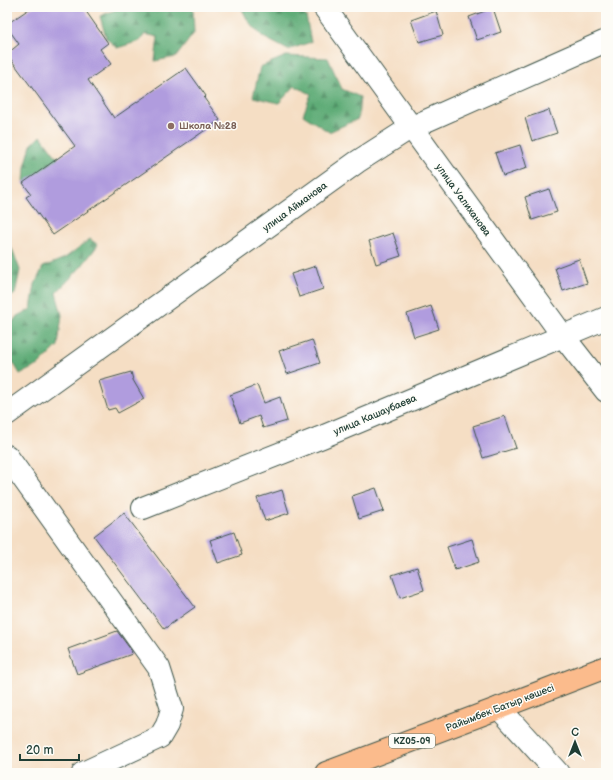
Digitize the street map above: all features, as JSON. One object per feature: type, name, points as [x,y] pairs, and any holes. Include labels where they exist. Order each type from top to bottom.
[{"type":"main road","name":"Райымбек Батыр көшесі","points":[[326,773],[606,667]]},
{"type":"street","name":"улица Уалиханова","points":[[324,7],[410,128],[563,336],[606,391]]},
{"type":"street","name":"улица Айманова","points":[[7,414],[357,162],[410,128],[606,41]]},
{"type":"street","name":"улица Кашаубаева","points":[[143,508],[322,437],[606,318]]},
{"type":"street","points":[[7,456],[158,668],[172,709],[167,725],[160,737],[83,773]]},
{"type":"street","points":[[499,708],[558,773]]},
{"type":"green space","points":[[117,7],[193,7],[194,33],[176,57],[155,61],[158,37],[145,34],[140,41],[117,48],[106,38],[100,16],[115,10]]},
{"type":"green space","points":[[241,7],[293,7],[306,16],[311,42],[288,50],[263,37],[248,21]]},
{"type":"green space","points":[[286,56],[328,58],[342,89],[360,97],[358,119],[329,132],[303,115],[311,94],[295,86],[279,103],[253,97],[260,67]]},
{"type":"green space","points":[[41,136],[62,164],[24,183],[25,167],[31,145]]},
{"type":"green space","points":[[90,239],[98,245],[81,267],[56,293],[62,315],[58,346],[39,365],[20,374],[7,352],[7,330],[17,316],[31,309],[35,284],[43,267],[65,258]]},
{"type":"green space","points":[[7,240],[20,270],[15,294],[7,299]]},
{"type":"building","name":"Школа №28","points":[[32,7],[83,7],[108,43],[100,49],[111,64],[88,80],[114,118],[186,68],[206,96],[204,98],[220,120],[53,235],[26,197],[31,194],[23,183],[75,146],[7,54],[19,44],[7,27],[7,24]]},
{"type":"building","points":[[493,8],[501,32],[477,40],[469,17]]},
{"type":"building","points":[[436,11],[443,35],[419,42],[411,20]]},
{"type":"building","points":[[549,110],[557,133],[532,141],[525,118]]},
{"type":"building","points":[[520,145],[527,168],[503,176],[495,153]]},
{"type":"building","points":[[549,189],[557,212],[532,220],[525,197]]},
{"type":"building","points":[[393,233],[401,256],[376,264],[369,241]]},
{"type":"building","points":[[579,259],[587,283],[563,291],[555,268]]},
{"type":"building","points":[[316,266],[323,289],[299,297],[291,274]]},
{"type":"building","points":[[431,306],[439,329],[414,337],[407,314]]},
{"type":"building","points":[[312,340],[320,363],[287,374],[279,351]]},
{"type":"building","points":[[131,372],[133,380],[144,399],[118,413],[115,408],[108,410],[99,381]]},
{"type":"building","points":[[257,385],[264,403],[280,397],[287,421],[263,428],[259,416],[240,423],[230,395]]},
{"type":"building","points":[[505,416],[516,448],[483,458],[473,426]]},
{"type":"building","points":[[376,488],[384,511],[359,519],[352,496]]},
{"type":"building","points":[[282,490],[289,513],[265,521],[257,498]]},
{"type":"building","points":[[124,513],[195,607],[164,629],[94,536]]},
{"type":"building","points":[[234,532],[242,555],[218,563],[210,540]]},
{"type":"building","points":[[472,539],[479,562],[455,570],[447,547]]},
{"type":"building","points":[[417,567],[424,590],[400,598],[392,575]]},
{"type":"building","points":[[117,631],[131,650],[132,654],[77,674],[68,649]]},
{"type":"place","name":"Школа №28","points":[[171,126]]}]
